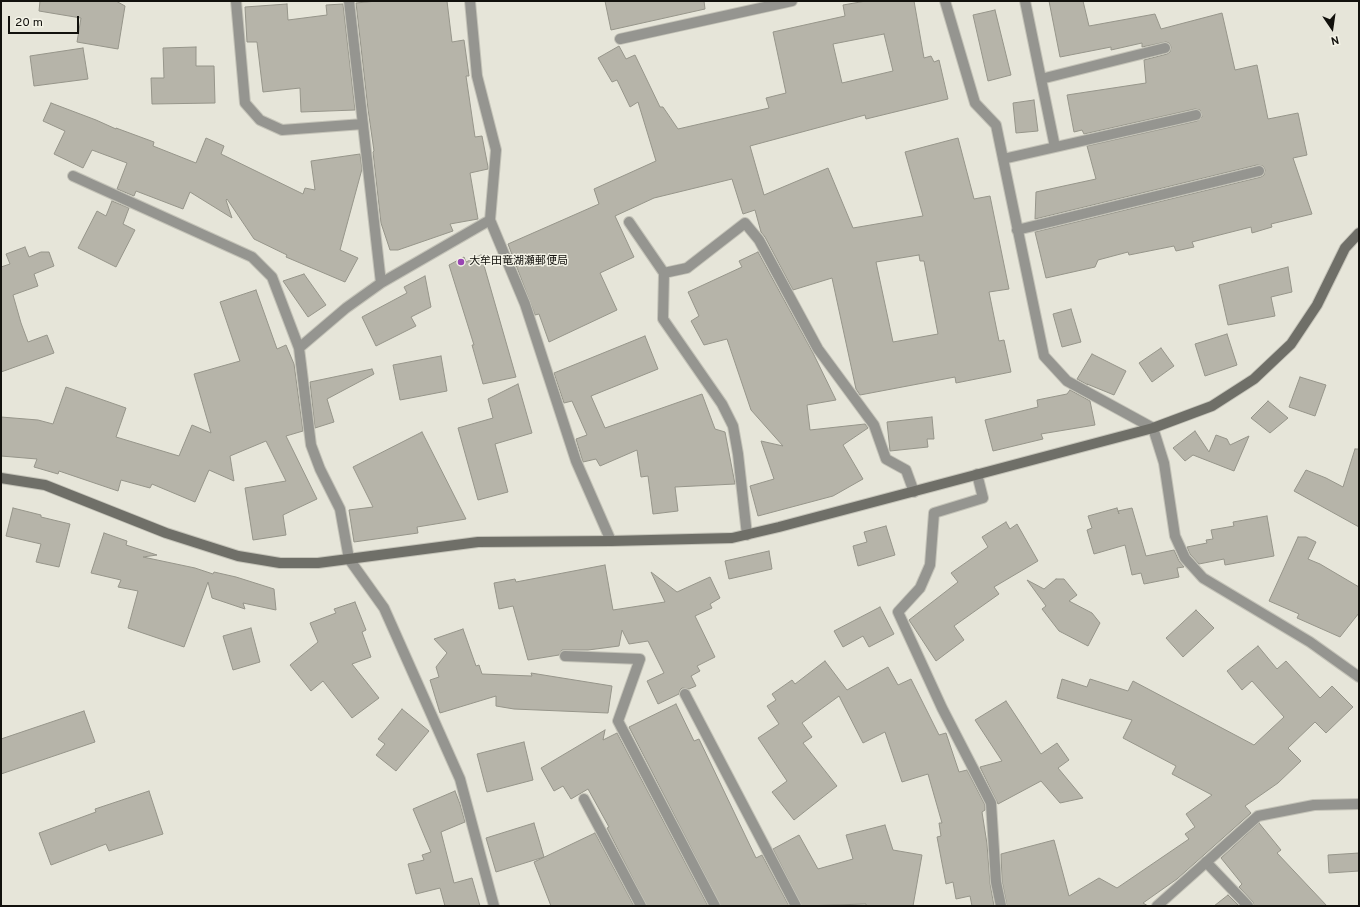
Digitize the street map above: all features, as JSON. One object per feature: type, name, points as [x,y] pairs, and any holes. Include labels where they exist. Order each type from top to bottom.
[{"type":"street","points":[[236,1],[245,103],[260,120],[282,130],[363,124]]},
{"type":"street","points":[[349,1],[381,282]]},
{"type":"street","points":[[470,1],[478,76],[496,150],[490,220],[525,304],[576,461],[611,541]]},
{"type":"street","points":[[620,39],[792,1]]},
{"type":"street","points":[[945,1],[975,103],[996,125],[1044,356],[1067,381],[1153,428],[1164,463],[1175,536],[1184,558],[1203,578],[1310,642],[1359,677]]},
{"type":"street","points":[[1025,1],[1055,147]]},
{"type":"street","points":[[1041,79],[1165,48]]},
{"type":"street","points":[[1003,159],[1196,115]]},
{"type":"street","points":[[1017,230],[1259,171]]},
{"type":"street","points":[[73,176],[252,257],[272,277],[298,348],[311,445],[320,469],[340,509],[349,559],[384,608],[460,779],[494,906]]},
{"type":"street","points":[[298,348],[346,308],[381,282],[490,220]]},
{"type":"street","points":[[629,222],[664,273],[663,319],[722,404],[733,426],[738,454],[747,534]]},
{"type":"street","points":[[664,273],[687,268],[744,223],[759,240],[818,349],[874,425],[886,459],[906,470],[914,492]]},
{"type":"street","points":[[1,478],[44,485],[166,533],[238,556],[280,563],[318,562],[349,559],[478,542],[732,538],[914,492],[1153,428],[1212,406],[1254,379],[1291,344],[1317,305],[1346,248],[1359,232]]},
{"type":"street","points":[[977,474],[983,498],[934,513],[930,565],[920,588],[898,612],[942,708],[991,803],[996,882],[1001,906]]},
{"type":"street","points":[[565,656],[640,660],[618,721],[715,906]]},
{"type":"street","points":[[685,694],[796,906]]},
{"type":"street","points":[[584,799],[641,906]]},
{"type":"street","points":[[1157,906],[1258,816],[1314,805],[1359,804]]},
{"type":"street","points":[[1206,862],[1248,906]]},
{"type":"building","points":[[40,1],[116,1],[125,6],[118,49],[77,42],[81,18],[39,11]]},
{"type":"building","points":[[377,1],[447,1],[452,42],[464,40],[469,76],[466,76],[475,137],[482,136],[488,167],[488,169],[470,173],[478,219],[450,224],[453,231],[398,250],[390,250],[381,223],[356,3]]},
{"type":"building","points":[[605,1],[704,1],[705,9],[611,30]]},
{"type":"building","points":[[866,1],[914,1],[924,58],[931,56],[934,62],[939,60],[948,99],[866,119],[865,115],[750,146],[764,195],[828,168],[853,228],[923,216],[905,152],[958,138],[974,199],[990,196],[1009,289],[989,292],[999,341],[1004,340],[1011,372],[956,383],[955,377],[860,395],[856,389],[832,278],[793,290],[761,232],[755,210],[743,214],[732,179],[654,198],[615,216],[634,257],[600,273],[617,310],[549,342],[539,314],[535,315],[508,244],[599,204],[594,189],[656,161],[638,102],[630,107],[617,80],[612,82],[598,58],[619,46],[626,59],[635,55],[660,107],[663,107],[678,129],[769,108],[766,98],[786,93],[773,32],[845,16],[843,5]],"holes":[[[884,34],[893,71],[842,83],[833,44]],[[919,255],[920,261],[924,261],[938,334],[893,342],[876,262]]]},
{"type":"building","points":[[1049,1],[1083,1],[1089,26],[1155,14],[1161,29],[1222,13],[1235,70],[1257,65],[1268,119],[1298,113],[1307,155],[1293,158],[1312,214],[1271,224],[1272,227],[1252,233],[1251,227],[1192,242],[1194,247],[1176,251],[1174,246],[1129,255],[1128,252],[1098,260],[1095,267],[1046,278],[1035,232],[1261,177],[1264,175],[1265,170],[1263,166],[1257,165],[1035,219],[1036,192],[1096,179],[1087,146],[1197,121],[1202,117],[1200,110],[1195,109],[1084,134],[1082,130],[1074,132],[1067,95],[1146,83],[1144,60],[1167,54],[1170,52],[1171,47],[1169,43],[1166,42],[1142,47],[1142,43],[1111,50],[1111,47],[1060,57]]},
{"type":"building","points":[[287,4],[288,20],[327,15],[326,5],[343,4],[355,110],[301,112],[300,88],[263,92],[257,42],[247,42],[245,7]]},
{"type":"building","points":[[995,10],[1011,75],[988,81],[973,15]]},
{"type":"building","points":[[196,47],[196,66],[214,66],[215,103],[152,104],[151,78],[164,78],[163,48]]},
{"type":"building","points":[[83,48],[88,79],[34,86],[30,56]]},
{"type":"building","points":[[1034,100],[1038,131],[1016,133],[1013,103]]},
{"type":"building","points":[[51,103],[116,129],[154,142],[153,146],[196,163],[206,138],[224,146],[221,154],[303,194],[305,188],[315,190],[311,161],[360,154],[362,169],[340,250],[358,258],[345,282],[286,257],[287,255],[254,239],[227,199],[226,200],[232,218],[190,192],[183,209],[136,191],[134,196],[117,189],[127,163],[92,150],[83,168],[54,154],[65,131],[43,121]]},
{"type":"building","points":[[112,201],[129,208],[123,224],[135,230],[116,267],[78,248],[97,211],[106,216]]},
{"type":"building","points":[[25,247],[29,257],[41,252],[49,252],[54,266],[34,274],[38,286],[13,295],[28,342],[47,335],[54,353],[1,372],[1,267],[10,264],[6,254]]},
{"type":"building","points":[[758,252],[813,353],[836,400],[807,405],[810,430],[865,424],[868,428],[843,445],[863,479],[833,496],[758,516],[750,486],[774,479],[761,441],[783,446],[751,410],[727,339],[704,345],[691,321],[699,316],[688,292],[742,267],[739,261]]},
{"type":"building","points":[[481,255],[516,377],[483,384],[472,345],[474,345],[449,265],[464,257],[466,262]]},
{"type":"building","points":[[1288,267],[1292,292],[1271,297],[1275,316],[1228,325],[1219,285]]},
{"type":"building","points":[[304,274],[326,305],[308,317],[283,281]]},
{"type":"building","points":[[425,276],[431,307],[411,317],[416,326],[376,346],[362,317],[407,293],[404,287]]},
{"type":"building","points":[[256,290],[277,349],[286,345],[294,364],[303,431],[286,436],[317,499],[283,515],[286,535],[253,540],[245,488],[286,481],[266,441],[230,456],[234,481],[209,470],[195,502],[152,484],[150,488],[121,480],[118,491],[59,471],[58,474],[34,467],[37,459],[1,456],[1,417],[38,420],[53,424],[66,387],[126,408],[116,437],[179,456],[192,425],[211,433],[194,374],[240,361],[220,302]]},
{"type":"building","points":[[1071,309],[1081,342],[1062,347],[1053,314]]},
{"type":"building","points":[[1227,334],[1237,365],[1205,376],[1195,344]]},
{"type":"building","points":[[645,336],[658,369],[591,396],[605,428],[702,394],[715,429],[725,432],[735,484],[675,487],[678,511],[653,514],[648,476],[641,477],[637,450],[600,466],[596,459],[583,462],[576,439],[587,435],[572,401],[564,403],[554,373]]},
{"type":"building","points":[[1161,348],[1174,366],[1152,382],[1139,363]]},
{"type":"building","points":[[1092,354],[1126,371],[1114,395],[1077,379]]},
{"type":"building","points":[[441,356],[447,391],[400,400],[393,365]]},
{"type":"building","points":[[372,369],[374,374],[327,399],[334,422],[315,428],[310,382]]},
{"type":"building","points":[[1300,377],[1326,385],[1315,416],[1289,407]]},
{"type":"building","points":[[518,384],[532,433],[495,444],[508,492],[478,500],[458,428],[493,418],[488,399]]},
{"type":"building","points":[[1070,390],[1090,401],[1095,425],[1041,434],[1043,439],[993,451],[985,420],[1038,407],[1037,400],[1067,394]]},
{"type":"building","points":[[1268,401],[1288,418],[1270,433],[1251,418]]},
{"type":"building","points":[[932,417],[934,439],[927,439],[928,447],[890,451],[887,422]]},
{"type":"building","points":[[1195,431],[1209,452],[1216,435],[1227,439],[1230,445],[1249,436],[1234,471],[1193,455],[1185,461],[1173,448]]},
{"type":"building","points":[[422,432],[466,519],[417,527],[418,533],[354,542],[349,510],[373,507],[353,467]]},
{"type":"building","points":[[1355,449],[1359,449],[1359,527],[1294,491],[1306,470],[1343,487]]},
{"type":"building","points":[[13,508],[70,524],[59,567],[36,562],[41,544],[6,536]]},
{"type":"building","points":[[1117,508],[1118,511],[1132,508],[1146,556],[1174,550],[1179,561],[1184,567],[1177,568],[1179,577],[1144,584],[1141,573],[1132,575],[1125,545],[1094,554],[1087,530],[1092,528],[1088,516]]},
{"type":"building","points":[[1267,516],[1274,556],[1225,565],[1224,559],[1199,564],[1190,554],[1187,547],[1207,543],[1206,540],[1213,539],[1211,530],[1234,526],[1233,522]]},
{"type":"building","points":[[1006,522],[1010,529],[1017,524],[1038,561],[994,587],[999,594],[954,626],[964,640],[936,661],[909,620],[958,582],[951,573],[988,547],[982,537]]},
{"type":"building","points":[[886,526],[895,555],[858,566],[853,546],[867,542],[864,532]]},
{"type":"building","points":[[104,533],[127,541],[126,545],[157,555],[143,557],[195,568],[213,574],[214,572],[236,577],[274,589],[276,610],[243,603],[245,609],[212,598],[208,582],[184,647],[128,628],[138,591],[118,587],[121,580],[91,573]]},
{"type":"building","points":[[1298,537],[1306,537],[1316,542],[1308,559],[1320,564],[1359,587],[1359,613],[1340,637],[1297,618],[1299,614],[1269,601]]},
{"type":"building","points":[[769,551],[772,569],[729,579],[725,561]]},
{"type":"building","points":[[605,565],[613,610],[665,602],[651,572],[677,592],[710,577],[720,598],[710,604],[712,608],[695,616],[715,657],[697,666],[700,671],[691,676],[696,686],[689,689],[682,688],[679,694],[658,704],[647,681],[664,673],[648,641],[629,644],[622,630],[619,646],[588,650],[562,650],[559,655],[528,660],[513,606],[499,609],[494,583],[515,579],[516,582]]},
{"type":"building","points":[[1056,579],[1064,579],[1077,595],[1069,601],[1092,613],[1100,623],[1088,646],[1059,631],[1042,609],[1046,606],[1027,580],[1044,589]]},
{"type":"building","points":[[355,602],[366,630],[362,632],[371,657],[352,664],[379,698],[352,718],[323,681],[311,691],[290,665],[318,642],[310,623],[336,613],[334,609]]},
{"type":"building","points":[[880,607],[894,634],[869,647],[863,636],[843,647],[834,631]]},
{"type":"building","points":[[1196,610],[1214,628],[1183,657],[1166,638]]},
{"type":"building","points":[[251,628],[260,662],[233,670],[223,636]]},
{"type":"building","points":[[463,629],[476,666],[479,665],[482,674],[532,676],[531,673],[612,686],[608,713],[514,709],[496,706],[496,696],[440,713],[430,680],[439,677],[436,667],[447,653],[434,639]]},
{"type":"building","points":[[1258,646],[1277,669],[1286,661],[1320,698],[1332,686],[1353,707],[1326,733],[1315,722],[1288,748],[1301,761],[1278,783],[1245,806],[1251,813],[1177,879],[1143,903],[1148,906],[1007,906],[1002,881],[1001,854],[1054,840],[1069,896],[1099,878],[1117,888],[1189,839],[1185,834],[1195,827],[1186,814],[1212,795],[1172,774],[1176,766],[1123,738],[1132,720],[1057,698],[1062,679],[1087,687],[1090,679],[1128,691],[1133,681],[1254,745],[1284,717],[1252,681],[1242,690],[1227,671]]},
{"type":"building","points":[[825,661],[847,690],[888,667],[898,685],[911,679],[939,735],[946,733],[959,772],[967,770],[985,805],[985,810],[982,812],[994,906],[972,906],[970,896],[956,899],[953,882],[946,884],[937,837],[941,836],[939,823],[942,823],[928,774],[902,782],[885,732],[863,743],[839,696],[802,723],[812,737],[803,743],[837,786],[794,820],[772,792],[787,781],[758,738],[779,724],[767,706],[776,700],[772,694],[792,680],[795,684]]},
{"type":"building","points":[[1006,701],[1041,754],[1057,743],[1069,760],[1058,768],[1083,798],[1060,803],[1041,781],[998,804],[980,767],[1002,761],[975,720]]},
{"type":"building","points":[[676,704],[694,741],[699,739],[756,858],[762,855],[789,906],[721,906],[629,727]]},
{"type":"building","points":[[402,709],[429,731],[396,771],[376,755],[385,744],[378,739]]},
{"type":"building","points":[[84,711],[95,742],[1,774],[1,739]]},
{"type":"building","points":[[605,730],[603,740],[617,733],[708,906],[647,906],[607,828],[609,827],[588,789],[571,799],[563,786],[554,791],[541,768]]},
{"type":"building","points":[[524,742],[533,780],[487,792],[477,754]]},
{"type":"building","points":[[149,791],[163,834],[109,851],[106,844],[51,865],[39,833],[96,812],[95,809]]},
{"type":"building","points":[[455,791],[465,822],[441,832],[454,883],[472,878],[480,906],[445,906],[440,888],[416,894],[408,864],[424,860],[422,855],[431,852],[413,809]]},
{"type":"building","points":[[534,823],[544,857],[496,872],[486,838]]},
{"type":"building","points":[[1259,823],[1281,850],[1277,853],[1327,906],[1254,906],[1253,902],[1239,887],[1242,884],[1221,858]]},
{"type":"building","points":[[885,825],[893,850],[922,855],[913,906],[866,906],[866,904],[802,906],[773,849],[799,835],[818,869],[853,859],[846,835]]},
{"type":"building","points":[[595,833],[634,906],[551,906],[534,862]]},
{"type":"building","points":[[1359,853],[1359,871],[1329,873],[1328,855]]},
{"type":"building","points":[[1228,895],[1239,906],[1214,906]]},
{"type":"place","name":"大牟田竜湖瀬郵便局","points":[[461,262]]}]
